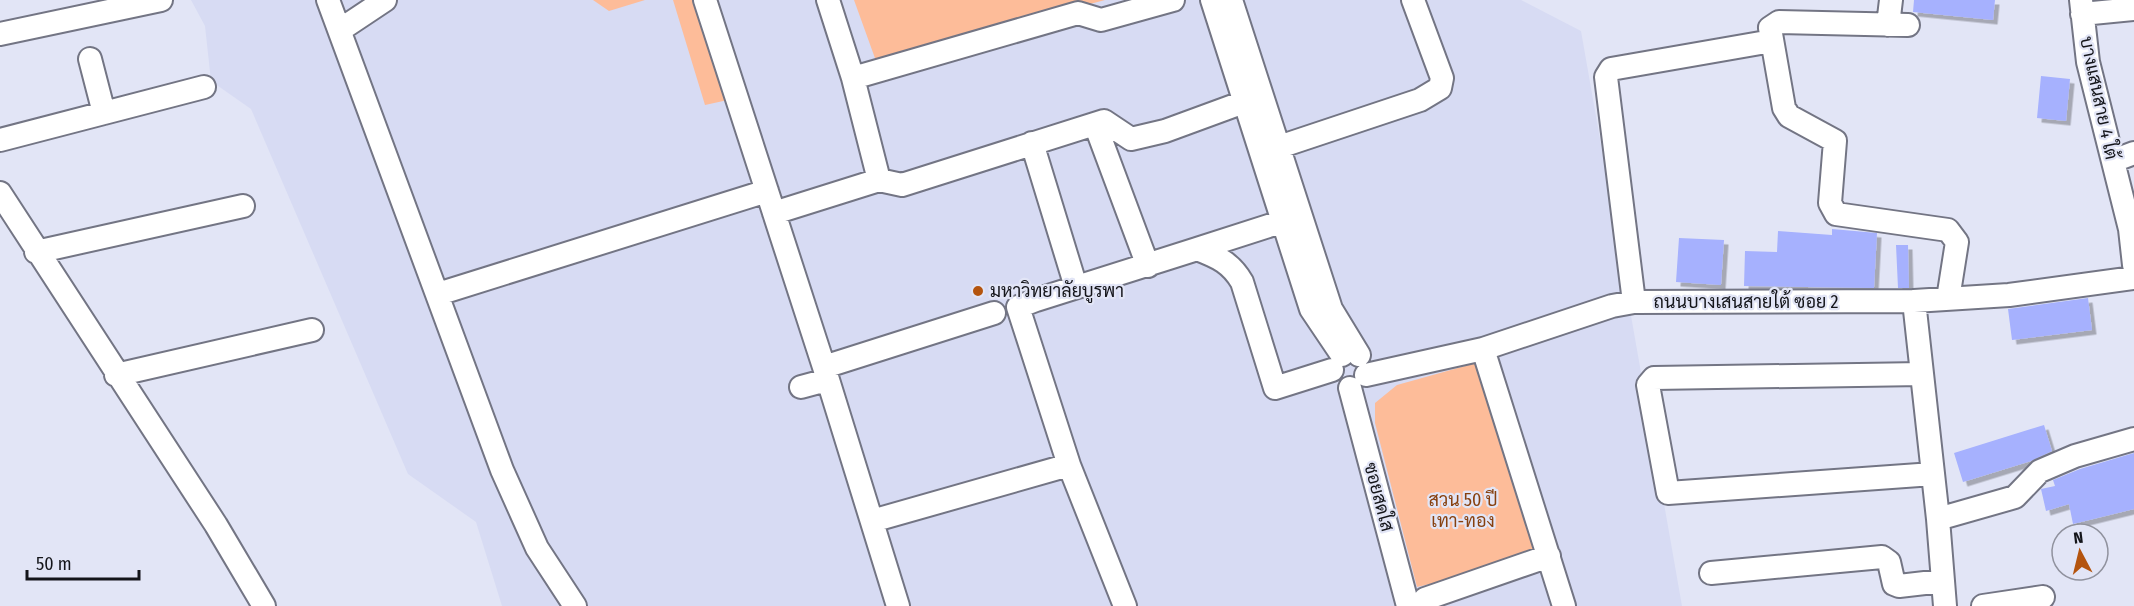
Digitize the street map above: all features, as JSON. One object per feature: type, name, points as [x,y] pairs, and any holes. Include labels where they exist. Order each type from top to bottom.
[{"type":"street","points":[[0,34],[161,0]]},
{"type":"street","points":[[328,0],[502,470],[537,548],[575,606]]},
{"type":"street","points":[[340,30],[385,0]]},
{"type":"street","points":[[705,0],[826,373],[898,606]]},
{"type":"street","points":[[828,0],[853,78],[879,180]]},
{"type":"street","points":[[853,78],[1078,13],[1101,20],[1173,0]]},
{"type":"street","points":[[1212,0],[1281,222],[1311,309],[1350,369]]},
{"type":"street","points":[[1231,0],[1350,369]]},
{"type":"street","points":[[1279,147],[1420,100],[1440,88],[1442,78],[1413,0]]},
{"type":"street","points":[[1891,0],[1898,25],[1779,22],[1770,28],[1784,108],[1789,116],[1835,141],[1830,203],[1836,214],[1948,230],[1957,242],[1948,299]]},
{"type":"street","points":[[2082,7],[2134,9]]},
{"type":"street","name":"บางแสนสาย 4 ใต้","points":[[2082,7],[2088,62],[2130,229],[2134,266]]},
{"type":"street","points":[[1634,302],[1606,77],[1611,69],[1772,41]]},
{"type":"street","points":[[90,59],[104,113]]},
{"type":"street","points":[[0,140],[204,87]]},
{"type":"street","points":[[774,213],[879,180],[902,185],[1104,121],[1131,139],[1166,131],[1244,102]]},
{"type":"street","points":[[1095,124],[1148,266]]},
{"type":"street","points":[[1032,143],[1076,287]]},
{"type":"street","points":[[2113,161],[2134,153]]},
{"type":"street","points":[[438,294],[767,191]]},
{"type":"street","points":[[0,193],[116,375],[216,525],[264,606]]},
{"type":"street","points":[[36,252],[243,206]]},
{"type":"street","points":[[1125,606],[1069,465],[1018,307],[1281,222]]},
{"type":"street","name":"ถนนบางเสนสายใต้ ซอย 2","points":[[1197,249],[1222,259],[1234,268],[1242,282],[1275,388],[1350,369],[1483,349],[1612,306],[1634,302],[1914,301],[2009,295],[2134,278]]},
{"type":"street","points":[[1914,301],[1938,519],[1945,606]]},
{"type":"street","points":[[801,387],[826,373],[994,313]]},
{"type":"street","points":[[116,375],[312,330]]},
{"type":"street","points":[[1483,349],[1564,606]]},
{"type":"street","name":"ซอยสดใส","points":[[1350,369],[1417,602]]},
{"type":"street","points":[[1922,374],[1654,378],[1648,385],[1668,493],[1933,474]]},
{"type":"street","points":[[1938,519],[2015,497],[2040,471],[2075,456],[2134,439]]},
{"type":"street","points":[[872,521],[1069,465]]},
{"type":"street","points":[[1417,602],[1549,556]]},
{"type":"street","points":[[1711,573],[1882,557],[1889,562],[1891,580],[1899,586],[1942,580]]},
{"type":"street","points":[[1983,606],[2043,597]]},
{"type":"shaded area","name":"มหาวิทยาลัยบูรพา","points":[[191,0],[1521,0],[1581,31],[1682,606],[502,606],[476,522],[408,474],[251,109],[211,81],[205,26]]},
{"type":"green space","points":[[593,0],[645,0],[609,11]]},
{"type":"green space","points":[[673,0],[705,0],[737,98],[705,105]]},
{"type":"green space","points":[[854,0],[1105,0],[876,61]]},
{"type":"green space","name":"สวน 50 ปี เทา-ทอง","points":[[1483,361],[1549,556],[1417,587],[1375,423],[1375,403],[1397,385]]},
{"type":"building","points":[[1914,0],[1995,0],[1993,20],[1913,12]]},
{"type":"building","points":[[2041,76],[2070,79],[2066,121],[2037,118]]},
{"type":"building","points":[[1832,229],[1877,233],[1874,288],[1744,286],[1745,251],[1777,252],[1778,231],[1832,235]]},
{"type":"building","points":[[1679,238],[1724,240],[1721,285],[1676,282]]},
{"type":"building","points":[[1896,245],[1908,245],[1909,288],[1898,288]]},
{"type":"building","points":[[2088,298],[2092,330],[2012,340],[2008,309]]},
{"type":"building","points":[[2044,425],[2052,451],[2031,461],[1963,482],[1954,453]]},
{"type":"building","points":[[2134,453],[2134,509],[2081,522],[2073,522],[2069,504],[2046,511],[2041,489],[2055,486],[2053,480],[2080,469]]},
{"type":"place","name":"มหาวิทยาลัยบูรพา","points":[[978,291]]}]
